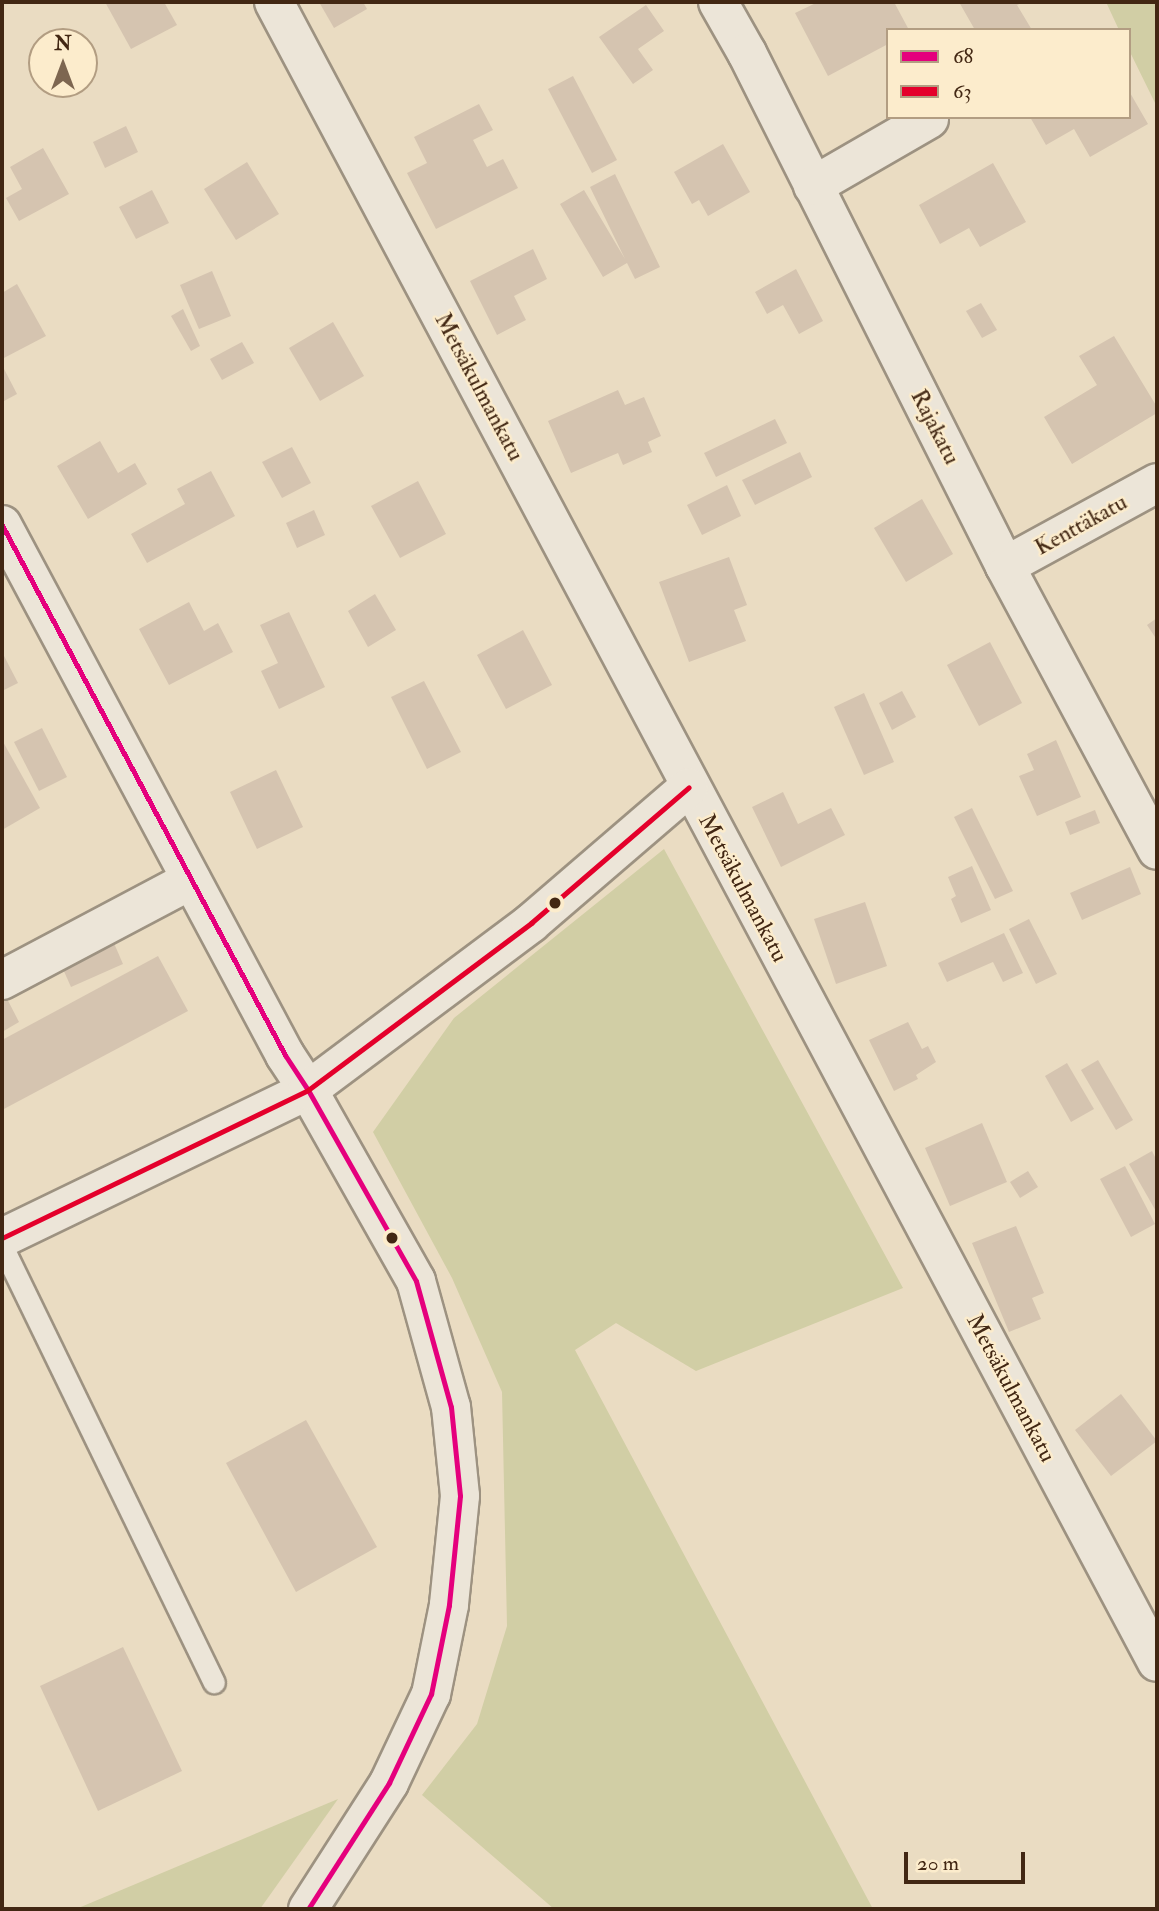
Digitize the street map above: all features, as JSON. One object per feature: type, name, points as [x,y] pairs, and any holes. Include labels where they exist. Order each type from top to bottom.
[{"type":"street","name":"Metsäkulmankatu","points":[[274,2],[689,787],[1157,1662]]},
{"type":"street","name":"Rajakatu","points":[[718,2],[1005,566],[1157,850]]},
{"type":"street","points":[[813,186],[929,119]]},
{"type":"street","name":"Kenttäkatu","points":[[1005,566],[1157,484]]},
{"type":"street","points":[[2,525],[285,1055],[308,1090],[416,1280],[452,1407],[460,1496],[449,1605],[431,1694],[389,1783],[309,1909]]},
{"type":"street","points":[[2,1238],[308,1090],[531,923],[689,787]]},
{"type":"street","points":[[2,981],[191,880]]},
{"type":"lane","points":[[2,1246],[214,1682]]},
{"type":"shaded area","points":[[1106,2],[1157,2],[1157,107],[1131,54],[1131,28],[1118,28]]},
{"type":"shaded area","points":[[664,849],[903,1288],[696,1371],[616,1323],[575,1350],[873,1909],[554,1909],[422,1795],[477,1724],[507,1626],[502,1392],[452,1278],[373,1132],[454,1018]]},
{"type":"shaded area","points":[[338,1799],[260,1909],[76,1909]]},
{"type":"building","points":[[105,2],[164,2],[177,25],[131,49]]},
{"type":"building","points":[[319,2],[363,2],[367,9],[334,28]]},
{"type":"building","points":[[818,2],[894,2],[908,28],[886,28],[886,45],[828,76],[795,13]]},
{"type":"building","points":[[959,2],[1024,2],[1017,5],[1031,28],[974,28]]},
{"type":"building","points":[[646,5],[664,31],[638,49],[653,70],[633,84],[599,37]]},
{"type":"building","points":[[573,76],[617,160],[592,173],[548,89]]},
{"type":"building","points":[[1131,94],[1148,124],[1090,157],[1074,129],[1046,145],[1031,119],[1131,119]]},
{"type":"building","points":[[479,104],[493,130],[473,140],[487,167],[503,159],[518,188],[436,229],[407,173],[427,163],[414,137]]},
{"type":"building","points":[[126,126],[138,152],[105,168],[93,142]]},
{"type":"building","points":[[723,144],[750,192],[708,216],[699,200],[692,204],[674,172]]},
{"type":"building","points":[[43,148],[69,194],[19,221],[6,198],[22,189],[10,167]]},
{"type":"building","points":[[247,162],[279,214],[236,240],[204,189]]},
{"type":"building","points":[[993,163],[1026,222],[980,247],[969,228],[940,244],[919,205]]},
{"type":"building","points":[[615,174],[660,267],[635,279],[627,263],[603,277],[560,204],[584,190],[625,259],[590,187]]},
{"type":"building","points":[[152,190],[169,223],[136,239],[119,207]]},
{"type":"building","points":[[533,249],[547,279],[514,296],[526,320],[497,335],[470,281]]},
{"type":"building","points":[[796,269],[823,321],[799,334],[783,305],[767,314],[755,292]]},
{"type":"building","points":[[212,271],[231,316],[199,329],[180,285]]},
{"type":"building","points":[[17,284],[46,336],[2,359],[2,293]]},
{"type":"building","points":[[981,303],[997,330],[982,338],[966,311]]},
{"type":"building","points":[[183,309],[200,346],[191,351],[171,316]]},
{"type":"building","points":[[333,322],[364,376],[320,401],[289,348]]},
{"type":"building","points":[[1114,336],[1157,407],[1157,413],[1072,464],[1044,417],[1097,385],[1079,356]]},
{"type":"building","points":[[242,342],[254,363],[222,380],[210,359]]},
{"type":"building","points":[[2,365],[17,394],[4,401],[2,398]]},
{"type":"building","points":[[618,390],[625,405],[644,397],[661,436],[648,442],[652,452],[623,465],[618,453],[571,473],[548,421]]},
{"type":"building","points":[[775,419],[787,443],[716,477],[704,453]]},
{"type":"building","points":[[100,441],[118,473],[135,463],[147,484],[88,519],[57,466]]},
{"type":"building","points":[[292,447],[311,483],[282,498],[262,462]]},
{"type":"building","points":[[800,452],[812,477],[755,505],[742,480]]},
{"type":"building","points":[[211,471],[235,516],[147,563],[131,534],[185,504],[177,489]]},
{"type":"building","points":[[418,481],[446,534],[400,558],[371,506]]},
{"type":"building","points":[[727,485],[741,516],[702,535],[687,505]]},
{"type":"building","points":[[922,499],[953,554],[906,582],[874,528]]},
{"type":"building","points":[[314,510],[325,535],[297,548],[286,523]]},
{"type":"building","points":[[729,557],[747,605],[734,610],[746,641],[689,662],[659,582]]},
{"type":"building","points":[[375,594],[396,630],[368,647],[348,611]]},
{"type":"building","points":[[189,602],[204,631],[218,623],[233,652],[169,685],[139,629]]},
{"type":"building","points":[[289,612],[325,687],[279,709],[261,671],[278,663],[260,625]]},
{"type":"building","points":[[1157,618],[1157,640],[1147,625]]},
{"type":"building","points":[[523,630],[552,685],[506,709],[477,655]]},
{"type":"building","points":[[990,642],[1022,703],[979,726],[947,665]]},
{"type":"building","points":[[2,652],[18,683],[2,691]]},
{"type":"building","points":[[424,681],[461,752],[427,769],[391,697]]},
{"type":"building","points":[[902,691],[916,717],[892,730],[879,703]]},
{"type":"building","points":[[864,693],[894,762],[864,775],[834,707]]},
{"type":"building","points":[[42,728],[67,777],[39,791],[14,742]]},
{"type":"building","points":[[2,740],[40,808],[2,830]]},
{"type":"building","points":[[1056,740],[1081,797],[1037,816],[1019,776],[1034,770],[1027,754]]},
{"type":"building","points":[[276,770],[303,827],[257,849],[230,792]]},
{"type":"building","points":[[783,792],[798,824],[831,808],[845,835],[781,867],[752,807]]},
{"type":"building","points":[[972,808],[1013,891],[995,899],[954,817]]},
{"type":"building","points":[[1095,810],[1100,823],[1070,835],[1065,822]]},
{"type":"building","points":[[972,866],[991,910],[961,923],[951,899],[956,896],[948,877]]},
{"type":"building","points":[[1130,867],[1141,894],[1082,920],[1070,893]]},
{"type":"building","points":[[865,902],[887,966],[836,984],[814,919]]},
{"type":"building","points":[[1029,919],[1057,974],[1036,984],[1009,929]]},
{"type":"building","points":[[1004,933],[1023,973],[1003,982],[993,962],[947,982],[938,963]]},
{"type":"building","points":[[110,934],[123,964],[71,987],[58,958]]},
{"type":"building","points":[[158,956],[188,1011],[2,1110],[2,1040]]},
{"type":"building","points":[[2,989],[19,1022],[2,1032]]},
{"type":"building","points":[[908,1022],[922,1049],[928,1046],[936,1062],[916,1075],[918,1079],[894,1091],[869,1040]]},
{"type":"building","points":[[1098,1060],[1133,1120],[1116,1130],[1081,1070]]},
{"type":"building","points":[[1067,1063],[1094,1109],[1071,1122],[1045,1076]]},
{"type":"building","points":[[982,1123],[1007,1182],[950,1206],[925,1148]]},
{"type":"building","points":[[1152,1151],[1157,1161],[1157,1213],[1129,1164]]},
{"type":"building","points":[[1125,1166],[1155,1224],[1131,1237],[1100,1179]]},
{"type":"building","points":[[1028,1171],[1038,1187],[1020,1198],[1010,1182]]},
{"type":"building","points":[[1016,1226],[1044,1293],[1032,1298],[1041,1319],[1009,1332],[972,1243]]},
{"type":"building","points":[[1121,1394],[1157,1441],[1111,1476],[1075,1430]]},
{"type":"building","points":[[306,1420],[377,1547],[296,1592],[226,1463]]},
{"type":"building","points":[[123,1647],[182,1771],[98,1811],[40,1686]]},
{"type":"transit line","name":"68","points":[[2,525],[285,1055],[308,1090],[416,1281],[451,1407],[460,1496],[449,1605],[431,1694],[389,1783],[308,1909]]},
{"type":"transit line","name":"63","points":[[2,1238],[308,1090],[531,923],[689,787]]}]
